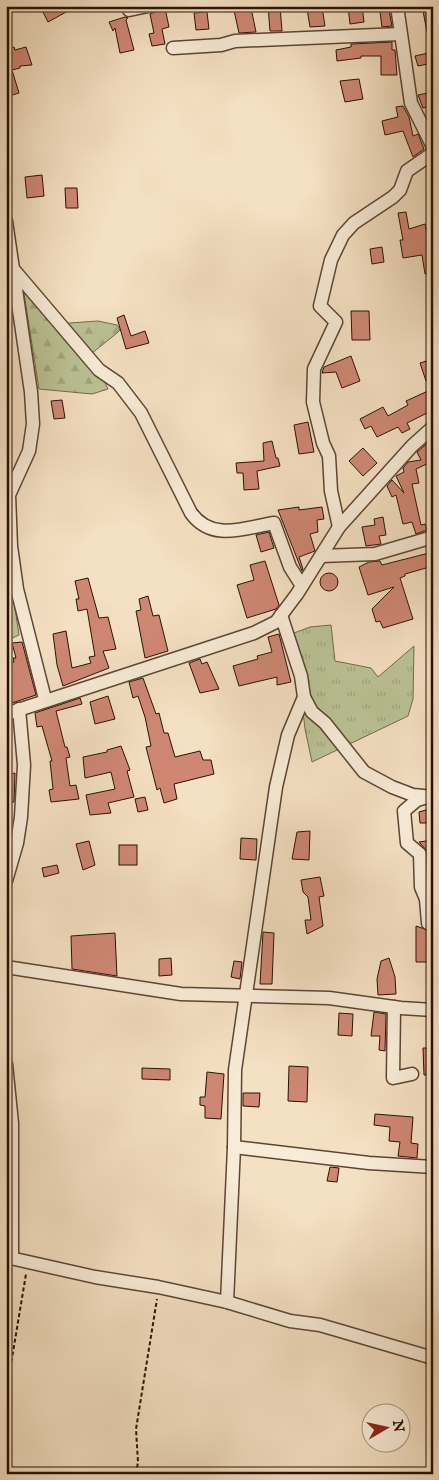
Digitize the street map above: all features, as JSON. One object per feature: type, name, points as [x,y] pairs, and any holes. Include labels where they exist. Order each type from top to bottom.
[{"type":"street","points":[[128,10],[148,6]]},
{"type":"street","points":[[397,6],[410,103],[433,147]]},
{"type":"street","points":[[173,48],[221,45],[235,41],[400,34]]},
{"type":"street","points":[[340,528],[331,491],[329,456],[313,402],[314,369],[336,322],[320,306],[331,260],[343,235],[354,223],[393,197],[400,190],[406,171],[433,153]]},
{"type":"street","points":[[6,221],[31,392],[33,424],[29,451],[9,495],[11,546],[17,589],[45,699]]},
{"type":"street","points":[[14,270],[98,370],[118,384],[141,413],[191,513],[198,523],[207,529],[219,531],[274,522],[290,567],[302,586]]},
{"type":"street","points":[[6,714],[45,699],[254,633],[276,622],[340,528],[412,446],[433,427]]},
{"type":"street","points":[[321,556],[374,554],[433,537]]},
{"type":"street","points":[[281,615],[301,676],[304,697],[312,712],[325,723],[364,772],[392,787],[413,795],[431,797]]},
{"type":"street","points":[[227,1302],[234,1148],[235,1070],[276,787],[288,735],[304,697]]},
{"type":"street","points":[[6,881],[17,843],[21,818],[24,765],[19,709]]},
{"type":"street","points":[[431,797],[417,800],[404,811],[407,843],[420,854],[421,887],[426,899],[428,923],[433,924]]},
{"type":"street","points":[[6,967],[181,994],[329,998],[433,1010]]},
{"type":"street","points":[[394,1007],[393,1078],[412,1074]]},
{"type":"street","points":[[6,1064],[12,1123],[9,1257],[95,1277],[158,1287],[227,1302],[290,1321],[320,1325],[433,1358]]},
{"type":"street","points":[[234,1148],[369,1163],[433,1167]]},
{"type":"path","points":[[6,1394],[28,1262]]},
{"type":"path","points":[[136,1474],[138,1462],[136,1429],[158,1287]]},
{"type":"green space","points":[[23,287],[56,324],[98,321],[117,325],[120,330],[91,354],[108,389],[92,394],[39,389]]},
{"type":"green space","points":[[6,548],[19,635],[6,641]]},
{"type":"green space","points":[[331,625],[335,661],[371,668],[378,677],[414,646],[413,699],[408,716],[312,762],[305,729],[294,633],[310,627]]},
{"type":"building","points":[[40,6],[77,6],[48,22]]},
{"type":"building","points":[[233,6],[248,6],[248,9],[251,8],[256,32],[239,33]]},
{"type":"building","points":[[268,6],[280,6],[282,31],[270,31]]},
{"type":"building","points":[[348,6],[362,6],[364,22],[350,24]]},
{"type":"building","points":[[422,6],[433,6],[433,41],[429,42]]},
{"type":"building","points":[[322,7],[325,26],[310,27],[307,9]]},
{"type":"building","points":[[165,8],[169,27],[162,29],[165,44],[152,46],[149,34],[154,33],[150,14]]},
{"type":"building","points":[[389,10],[392,26],[382,27],[380,12]]},
{"type":"building","points":[[207,12],[209,29],[196,30],[194,13]]},
{"type":"building","points":[[125,17],[128,18],[126,20],[134,50],[120,53],[115,28],[113,31],[109,22]]},
{"type":"building","points":[[392,42],[392,50],[395,50],[397,75],[381,75],[381,56],[361,56],[361,58],[337,61],[336,50],[351,47],[351,44]]},
{"type":"building","points":[[14,47],[15,50],[26,47],[32,65],[20,66],[20,68],[12,70],[19,93],[6,97],[6,50]]},
{"type":"building","points":[[433,52],[433,63],[418,66],[415,56]]},
{"type":"building","points":[[359,79],[363,99],[345,102],[340,81]]},
{"type":"building","points":[[433,92],[433,106],[423,108],[418,95]]},
{"type":"building","points":[[403,106],[409,117],[413,136],[418,134],[424,149],[413,157],[403,131],[385,135],[382,121],[398,117],[396,107]]},
{"type":"building","points":[[42,175],[44,196],[27,198],[25,177]]},
{"type":"building","points":[[65,188],[77,188],[78,208],[66,208]]},
{"type":"building","points":[[406,212],[409,229],[425,224],[426,229],[433,228],[433,272],[425,274],[422,255],[403,258],[400,240],[403,240],[398,213]]},
{"type":"building","points":[[382,247],[384,262],[372,264],[370,249]]},
{"type":"building","points":[[351,311],[369,311],[370,340],[352,340]]},
{"type":"building","points":[[124,315],[131,336],[145,331],[149,343],[126,349],[117,318]]},
{"type":"building","points":[[351,356],[360,381],[342,388],[336,372],[322,373],[324,367]]},
{"type":"building","points":[[433,359],[433,380],[426,381],[420,363]]},
{"type":"building","points":[[428,391],[433,401],[433,410],[407,423],[410,429],[402,433],[398,427],[377,437],[371,426],[365,429],[360,419],[383,407],[388,416],[408,405],[406,401]]},
{"type":"building","points":[[62,400],[65,418],[54,419],[51,401]]},
{"type":"building","points":[[308,422],[314,452],[299,454],[294,425]]},
{"type":"building","points":[[272,441],[280,466],[257,471],[259,489],[244,490],[243,473],[237,473],[236,463],[264,461],[263,443]]},
{"type":"building","points":[[429,442],[433,449],[433,461],[416,469],[419,483],[412,484],[421,525],[425,524],[427,530],[416,534],[412,522],[403,524],[396,495],[392,497],[387,486],[392,480],[404,493],[396,476],[404,472],[403,468],[408,462],[421,460],[417,452]]},
{"type":"building","points":[[363,448],[377,463],[363,476],[349,461]]},
{"type":"building","points":[[299,507],[299,510],[322,507],[324,519],[317,520],[318,532],[310,534],[315,551],[299,557],[302,571],[278,510]]},
{"type":"building","points":[[383,517],[386,535],[379,536],[381,544],[366,546],[362,527],[375,525],[374,519]]},
{"type":"building","points":[[269,532],[274,548],[261,552],[256,535]]},
{"type":"building","points":[[433,552],[433,566],[405,574],[405,576],[400,578],[413,619],[383,628],[380,621],[376,622],[372,609],[394,587],[368,595],[359,567],[369,562],[380,561],[382,565]]},
{"type":"building","points":[[265,561],[279,605],[276,609],[247,618],[237,585],[254,580],[250,565]]},
{"type":"building","points":[[329,573],[335,576],[338,582],[335,588],[329,591],[323,588],[320,582],[323,576]]},
{"type":"building","points":[[88,578],[99,618],[108,617],[116,649],[103,651],[109,668],[63,686],[57,665],[53,634],[66,631],[72,668],[91,663],[89,657],[95,656],[87,609],[78,611],[76,599],[79,599],[75,581]]},
{"type":"building","points":[[148,596],[153,616],[159,615],[168,651],[145,658],[136,611],[141,610],[139,599]]},
{"type":"building","points":[[279,634],[291,682],[277,685],[277,677],[239,686],[233,666],[258,659],[257,656],[272,652],[268,637]]},
{"type":"building","points":[[22,642],[36,695],[6,705],[6,663],[14,662],[13,658],[16,658],[12,643]]},
{"type":"building","points":[[200,659],[202,664],[207,662],[219,689],[200,693],[189,663]]},
{"type":"building","points":[[143,678],[156,714],[159,713],[164,733],[168,733],[175,757],[200,751],[203,760],[211,760],[214,774],[174,784],[177,799],[164,803],[160,788],[157,790],[146,747],[151,746],[145,717],[138,696],[133,698],[129,682]]},
{"type":"building","points":[[108,696],[115,719],[95,724],[90,702]]},
{"type":"building","points":[[80,698],[82,704],[56,711],[65,747],[67,747],[70,757],[66,758],[70,786],[76,785],[79,799],[51,802],[49,790],[53,789],[50,761],[52,761],[42,726],[37,727],[35,713]]},
{"type":"building","points":[[121,746],[130,770],[127,771],[134,797],[108,803],[111,813],[90,815],[86,795],[115,789],[111,772],[85,778],[83,757],[107,752],[107,750]]},
{"type":"building","points":[[15,773],[14,802],[6,802],[6,775]]},
{"type":"building","points":[[145,797],[148,810],[138,812],[135,799]]},
{"type":"building","points":[[433,808],[433,823],[420,823],[419,812]]},
{"type":"building","points":[[310,831],[309,860],[292,859],[297,832]]},
{"type":"building","points":[[241,838],[257,839],[256,860],[240,859]]},
{"type":"building","points":[[433,840],[433,879],[429,879],[427,851],[419,842]]},
{"type":"building","points":[[89,841],[95,865],[83,870],[76,844]]},
{"type":"building","points":[[119,845],[137,845],[137,865],[119,865]]},
{"type":"building","points":[[57,865],[59,873],[44,877],[42,868]]},
{"type":"building","points":[[320,877],[324,896],[319,897],[323,926],[307,934],[305,920],[311,920],[308,897],[303,892],[301,880]]},
{"type":"building","points":[[416,926],[433,932],[433,962],[416,962]]},
{"type":"building","points":[[263,932],[274,933],[272,984],[260,984]]},
{"type":"building","points":[[115,933],[117,976],[72,969],[71,936]]},
{"type":"building","points":[[171,958],[172,975],[159,976],[159,959]]},
{"type":"building","points":[[389,958],[395,977],[396,994],[378,995],[377,979],[381,961]]},
{"type":"building","points":[[234,961],[242,962],[240,979],[231,977]]},
{"type":"building","points":[[374,1012],[386,1014],[385,1051],[379,1050],[380,1036],[371,1036]]},
{"type":"building","points":[[339,1013],[353,1014],[352,1036],[338,1035]]},
{"type":"building","points":[[423,1048],[433,1048],[433,1075],[424,1075]]},
{"type":"building","points":[[289,1066],[308,1067],[307,1102],[288,1101]]},
{"type":"building","points":[[142,1068],[170,1069],[170,1080],[142,1079]]},
{"type":"building","points":[[207,1072],[224,1074],[221,1119],[205,1118],[205,1106],[200,1105],[200,1097],[205,1097]]},
{"type":"building","points":[[243,1093],[260,1093],[259,1107],[243,1106]]},
{"type":"building","points":[[375,1114],[413,1117],[411,1143],[418,1144],[417,1158],[398,1156],[400,1142],[389,1141],[390,1127],[374,1125]]},
{"type":"building","points":[[330,1167],[339,1168],[337,1182],[327,1181]]}]
